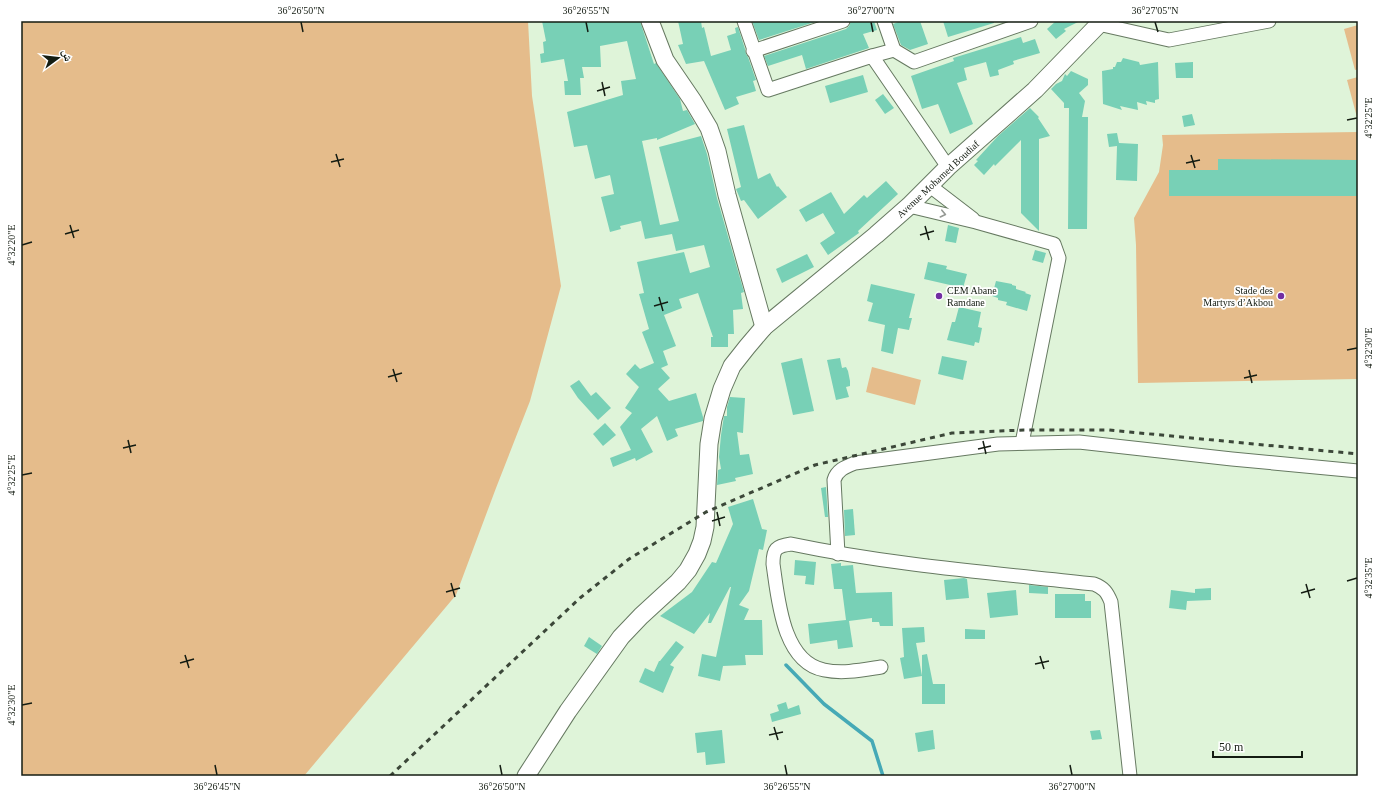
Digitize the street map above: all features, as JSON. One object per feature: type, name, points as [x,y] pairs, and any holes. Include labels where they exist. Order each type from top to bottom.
[{"type":"street","points":[[650,21],[665,60],[709,128],[717,151],[729,202],[764,327]]},
{"type":"street","points":[[744,21],[753,51],[768,90],[894,50]]},
{"type":"street","points":[[753,51],[842,21]]},
{"type":"street","points":[[884,21],[894,50],[914,62],[1031,21]]},
{"type":"street","points":[[1099,22],[1169,40],[1269,21]]},
{"type":"street","name":"Avenue Mohamed Boudiaf","points":[[526,776],[572,706],[621,637],[641,616],[678,582],[688,570],[697,554],[705,527],[709,444],[713,418],[722,389],[732,366],[764,327],[909,206],[948,167],[1035,90],[1099,22]]},
{"type":"street","points":[[872,56],[948,167]]},
{"type":"street","points":[[930,186],[976,222]]},
{"type":"street","points":[[909,206],[976,222],[1054,244],[1059,258],[1022,443]]},
{"type":"street","points":[[838,554],[835,476],[844,468],[855,463],[886,458],[998,444],[1079,442],[1358,471]]},
{"type":"street","points":[[881,667],[848,672],[822,670],[811,666],[803,659],[788,636],[779,606],[773,564],[773,555],[777,548],[783,545],[791,544],[838,554],[1094,584],[1104,589],[1111,602],[1130,776]]},
{"type":"shaded area","points":[[21,21],[528,21],[532,96],[561,286],[530,401],[456,595],[304,776],[21,776]]},
{"type":"shaded area","points":[[1358,25],[1358,69],[1355,70],[1344,29]]},
{"type":"shaded area","points":[[1358,77],[1358,121],[1347,80]]},
{"type":"shaded area","points":[[1358,132],[1358,379],[1138,383],[1136,245],[1134,218],[1159,172],[1163,145],[1162,135]]},
{"type":"shaded area","points":[[872,367],[921,380],[915,405],[866,392]]},
{"type":"building","points":[[542,21],[640,21],[654,64],[656,63],[680,99],[683,111],[687,110],[695,124],[657,140],[657,138],[642,141],[660,225],[679,221],[659,147],[701,136],[744,292],[741,293],[743,309],[733,310],[734,334],[728,334],[728,347],[711,347],[711,337],[713,337],[698,293],[679,299],[682,308],[664,315],[676,346],[663,351],[668,365],[661,368],[670,378],[658,389],[669,401],[696,393],[703,421],[675,429],[678,436],[667,441],[657,416],[641,429],[653,452],[636,461],[635,458],[613,467],[610,458],[631,450],[620,427],[632,413],[625,408],[639,387],[626,374],[635,364],[640,369],[654,363],[642,332],[649,329],[639,294],[644,293],[637,262],[684,252],[690,273],[710,267],[704,245],[676,251],[672,234],[645,239],[641,221],[620,226],[621,229],[610,232],[601,197],[614,194],[610,175],[595,179],[587,145],[574,147],[567,112],[623,95],[621,81],[636,79],[627,41],[600,46],[601,67],[582,67],[584,78],[580,78],[581,95],[565,95],[564,81],[568,81],[564,59],[541,63],[540,54],[544,53],[543,42],[546,41]]},
{"type":"building","points":[[678,21],[701,21],[702,28],[704,27],[711,56],[731,50],[727,36],[736,33],[735,28],[738,27],[756,80],[753,81],[756,91],[736,97],[739,104],[725,110],[704,61],[686,64],[678,45],[683,44]]},
{"type":"building","points":[[752,21],[818,21],[759,40]]},
{"type":"building","points":[[851,21],[874,21],[877,30],[863,34],[869,48],[806,69],[802,55],[768,66],[764,56],[846,29]]},
{"type":"building","points":[[901,21],[920,21],[928,44],[910,50],[901,45],[893,24]]},
{"type":"building","points":[[943,21],[994,21],[994,23],[948,37]]},
{"type":"building","points":[[1056,21],[1080,21],[1064,29],[1066,31],[1056,39],[1047,29]]},
{"type":"building","points":[[1021,37],[1023,43],[1035,39],[1040,53],[1013,61],[1014,64],[998,70],[999,75],[990,77],[986,62],[964,68],[967,80],[957,83],[973,124],[950,134],[938,104],[922,109],[911,76],[954,61],[953,58]]},
{"type":"building","points":[[1123,58],[1139,62],[1140,65],[1158,62],[1159,99],[1155,100],[1155,103],[1146,101],[1147,105],[1137,102],[1138,110],[1120,106],[1122,110],[1103,104],[1102,71],[1113,69],[1117,62],[1121,62]]},
{"type":"building","points":[[1193,62],[1193,78],[1176,78],[1175,63]]},
{"type":"building","points":[[1071,71],[1088,79],[1088,85],[1079,93],[1085,101],[1082,117],[1088,117],[1087,229],[1068,229],[1069,108],[1064,108],[1064,103],[1051,89],[1062,81],[1065,74],[1067,76]]},
{"type":"building","points":[[863,75],[868,92],[830,103],[825,86]]},
{"type":"building","points":[[883,94],[894,108],[885,114],[875,100]]},
{"type":"building","points":[[1030,108],[1039,117],[1038,118],[1050,136],[1039,139],[1039,231],[1021,213],[1021,140],[984,175],[974,165],[978,161],[976,160],[998,136]]},
{"type":"building","points":[[1192,114],[1195,125],[1184,127],[1182,116]]},
{"type":"building","points":[[744,125],[758,179],[770,173],[777,187],[778,186],[787,197],[758,219],[744,200],[741,201],[736,189],[741,187],[727,129]]},
{"type":"building","points":[[1117,133],[1119,143],[1138,144],[1137,181],[1116,180],[1117,146],[1109,147],[1107,134]]},
{"type":"building","points":[[1218,159],[1358,160],[1358,196],[1169,196],[1169,170],[1218,170]]},
{"type":"building","points":[[886,181],[898,194],[858,231],[859,233],[828,255],[820,243],[835,233],[823,213],[806,222],[799,210],[831,192],[844,214],[864,195],[867,198]]},
{"type":"building","points":[[948,225],[959,228],[956,243],[945,241]]},
{"type":"building","points":[[1035,250],[1046,253],[1043,263],[1032,260]]},
{"type":"building","points":[[807,254],[814,267],[782,283],[776,269]]},
{"type":"building","points":[[928,262],[947,266],[946,269],[967,274],[963,288],[924,279]]},
{"type":"building","points":[[996,281],[1012,284],[1016,286],[1016,289],[1031,295],[1027,311],[1006,305],[1007,302],[998,300],[998,298],[992,296]]},
{"type":"building","points":[[871,284],[915,294],[909,318],[912,318],[909,330],[898,328],[893,354],[881,351],[885,325],[868,321],[873,303],[867,301]]},
{"type":"building","points":[[959,307],[981,312],[978,327],[982,328],[979,343],[975,342],[974,346],[947,340],[952,322],[955,322]]},
{"type":"building","points":[[942,356],[967,361],[963,380],[938,374]]},
{"type":"building","points":[[802,358],[814,411],[793,415],[781,363]]},
{"type":"building","points":[[840,358],[842,368],[846,367],[848,371],[850,386],[846,387],[849,397],[836,400],[827,360]]},
{"type":"building","points":[[579,380],[591,396],[596,392],[611,408],[598,420],[578,398],[570,386]]},
{"type":"building","points":[[730,397],[745,398],[743,433],[737,432],[740,455],[749,454],[753,474],[735,478],[736,481],[717,485],[718,470],[721,469],[719,457],[721,435],[724,416],[727,416],[727,407]]},
{"type":"building","points":[[605,423],[616,435],[603,446],[593,434]]},
{"type":"building","points":[[826,487],[828,517],[825,517],[821,488]]},
{"type":"building","points":[[753,499],[762,529],[767,530],[763,550],[759,549],[749,591],[739,605],[749,609],[744,620],[762,620],[763,655],[745,655],[746,665],[723,666],[720,681],[698,676],[702,654],[716,657],[731,587],[711,623],[708,623],[710,613],[694,634],[660,616],[692,592],[712,562],[716,563],[733,524],[728,507]]},
{"type":"building","points":[[853,509],[855,535],[845,536],[844,510]]},
{"type":"building","points":[[795,560],[816,562],[814,585],[805,584],[806,576],[794,575]]},
{"type":"building","points":[[841,563],[841,566],[853,565],[856,593],[892,592],[893,626],[880,626],[879,622],[872,622],[872,618],[849,621],[853,647],[838,649],[837,640],[810,644],[808,624],[846,620],[842,589],[834,589],[831,564]]},
{"type":"building","points":[[967,579],[969,598],[946,600],[944,580]]},
{"type":"building","points":[[1029,585],[1048,587],[1048,594],[1029,593]]},
{"type":"building","points":[[1211,588],[1211,600],[1187,601],[1186,610],[1169,608],[1171,590],[1195,593],[1195,589]]},
{"type":"building","points":[[1016,590],[1018,615],[990,618],[987,593]]},
{"type":"building","points":[[1055,594],[1085,594],[1085,601],[1091,601],[1091,618],[1055,618]]},
{"type":"building","points":[[924,627],[925,642],[916,643],[922,676],[904,679],[900,658],[904,657],[902,628]]},
{"type":"building","points":[[965,629],[985,630],[985,639],[965,639]]},
{"type":"building","points":[[589,637],[602,646],[597,654],[584,646]]},
{"type":"building","points":[[676,641],[684,647],[670,665],[674,667],[663,693],[639,682],[645,668],[654,672],[659,661]]},
{"type":"building","points":[[927,654],[933,684],[945,684],[945,704],[922,704],[922,655]]},
{"type":"building","points":[[786,702],[788,709],[799,705],[801,714],[772,722],[770,714],[779,711],[777,705]]},
{"type":"building","points":[[722,730],[725,763],[706,765],[705,752],[697,753],[695,733]]},
{"type":"building","points":[[933,730],[935,749],[918,752],[915,733]]},
{"type":"building","points":[[1100,730],[1102,739],[1092,740],[1090,731]]},
{"type":"waterway","points":[[786,665],[824,704],[872,741],[883,776]]},
{"type":"railway","points":[[390,776],[580,598],[629,559],[706,512],[815,465],[952,433],[1024,430],[1109,430],[1358,454]]},
{"type":"place","name":"CEM Abane Ramdane","points":[[939,296]]},
{"type":"place","name":"Stade des Martyrs d’Akbou","points":[[1281,296]]}]
